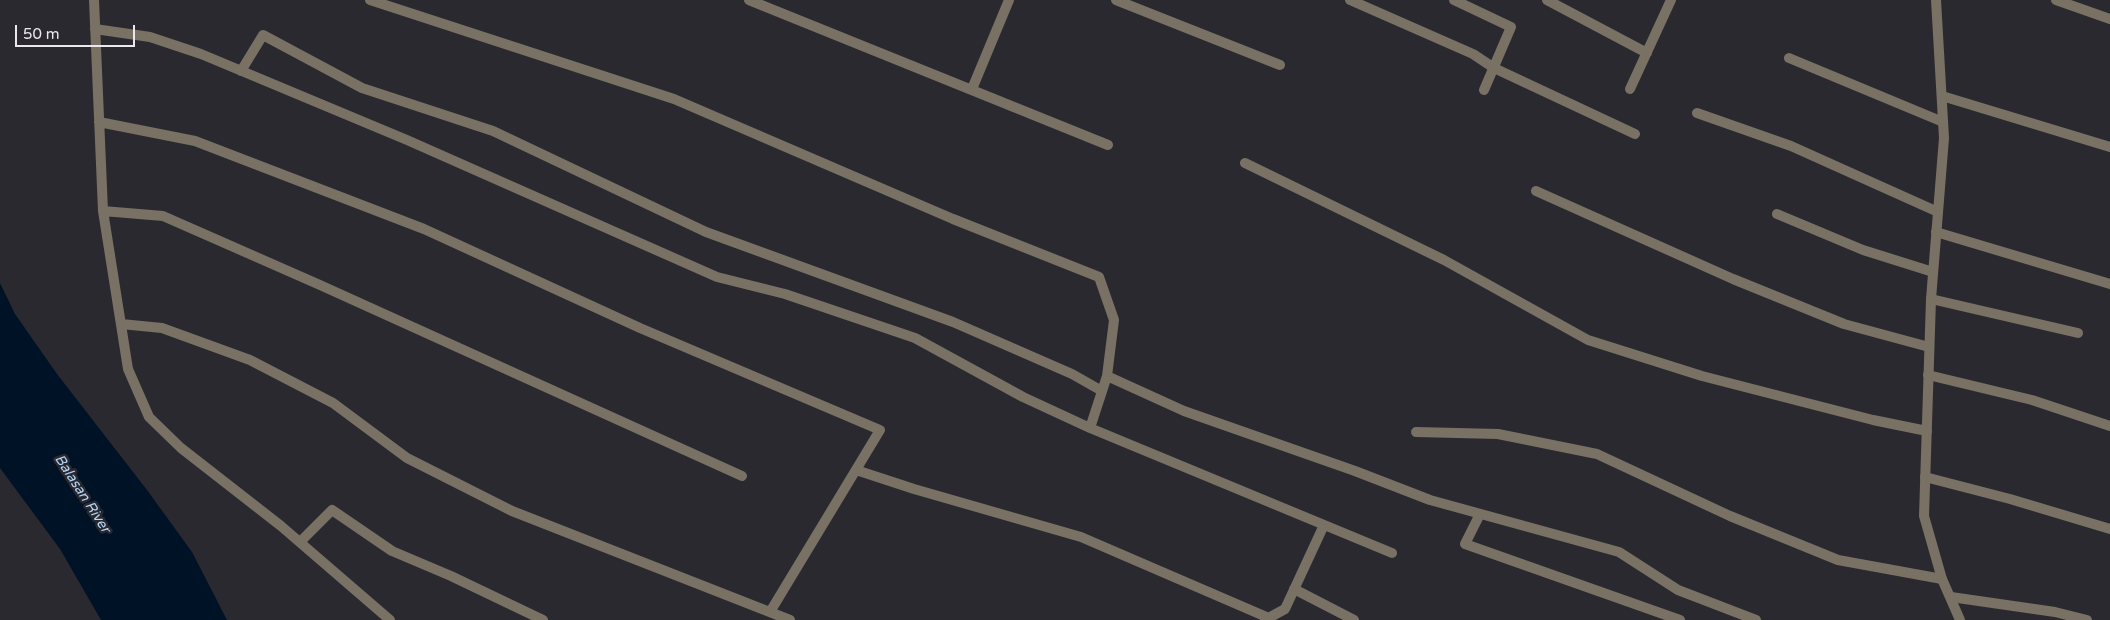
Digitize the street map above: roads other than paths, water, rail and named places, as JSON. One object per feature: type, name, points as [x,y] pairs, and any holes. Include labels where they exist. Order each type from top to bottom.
[{"type":"street","points":[[94,0],[103,211],[128,369],[149,417],[181,448],[300,542],[390,620]]},
{"type":"street","points":[[370,0],[674,99],[953,219],[1099,277],[1114,320],[1108,376],[1090,428]]},
{"type":"street","points":[[749,0],[1108,145]]},
{"type":"street","points":[[972,89],[1009,0]]},
{"type":"street","points":[[1116,0],[1280,65]]},
{"type":"street","points":[[1350,0],[1473,54],[1494,68],[1635,134]]},
{"type":"street","points":[[1454,0],[1512,27],[1484,90]]},
{"type":"street","points":[[1547,0],[1647,53]]},
{"type":"street","points":[[1630,89],[1671,0]]},
{"type":"street","points":[[1936,0],[1944,138],[1931,299],[1924,516],[1942,579],[1960,620]]},
{"type":"street","points":[[2056,0],[2110,20]]},
{"type":"street","points":[[95,29],[150,37],[201,54],[407,140],[717,277],[785,294],[915,338],[1024,397],[1090,428],[1392,553]]},
{"type":"street","points":[[241,70],[263,35],[362,88],[493,131],[706,232],[953,322],[1072,374],[1102,391]]},
{"type":"street","points":[[1788,58],[1943,122]]},
{"type":"street","points":[[1942,96],[2110,147]]},
{"type":"street","points":[[1697,113],[1791,146],[1938,212]]},
{"type":"street","points":[[99,122],[195,141],[424,229],[640,328],[880,430],[770,612]]},
{"type":"street","points":[[1245,163],[1444,260],[1588,340],[1702,376],[1873,420],[1927,431]]},
{"type":"street","points":[[1536,191],[1733,279],[1844,324],[1929,347]]},
{"type":"street","points":[[103,211],[163,216],[742,476]]},
{"type":"street","points":[[1777,214],[1863,250],[1933,272]]},
{"type":"street","points":[[1936,232],[2110,284]]},
{"type":"street","points":[[1931,299],[2078,333]]},
{"type":"street","points":[[121,324],[162,328],[250,360],[333,403],[407,458],[512,511],[790,620]]},
{"type":"street","points":[[1928,375],[2032,400],[2110,426]]},
{"type":"street","points":[[1108,376],[1184,411],[1355,471],[1430,500],[1618,552],[1678,590],[1756,620]]},
{"type":"street","points":[[1416,432],[1498,434],[1597,454],[1730,516],[1838,560],[1942,579]]},
{"type":"street","points":[[856,470],[1081,538],[1268,619],[1285,609],[1324,525]]},
{"type":"street","points":[[1925,476],[2010,499],[2110,530]]},
{"type":"street","points":[[300,542],[332,510],[392,551],[543,620]]},
{"type":"street","points":[[1480,514],[1465,544],[1680,620]]},
{"type":"street","points":[[1294,589],[1354,620]]},
{"type":"street","points":[[1950,597],[2055,612],[2087,620]]},
{"type":"water","name":"Balasan River","points":[[0,283],[15,314],[57,374],[147,490],[192,552],[227,620],[101,620],[60,549],[0,468]]}]
